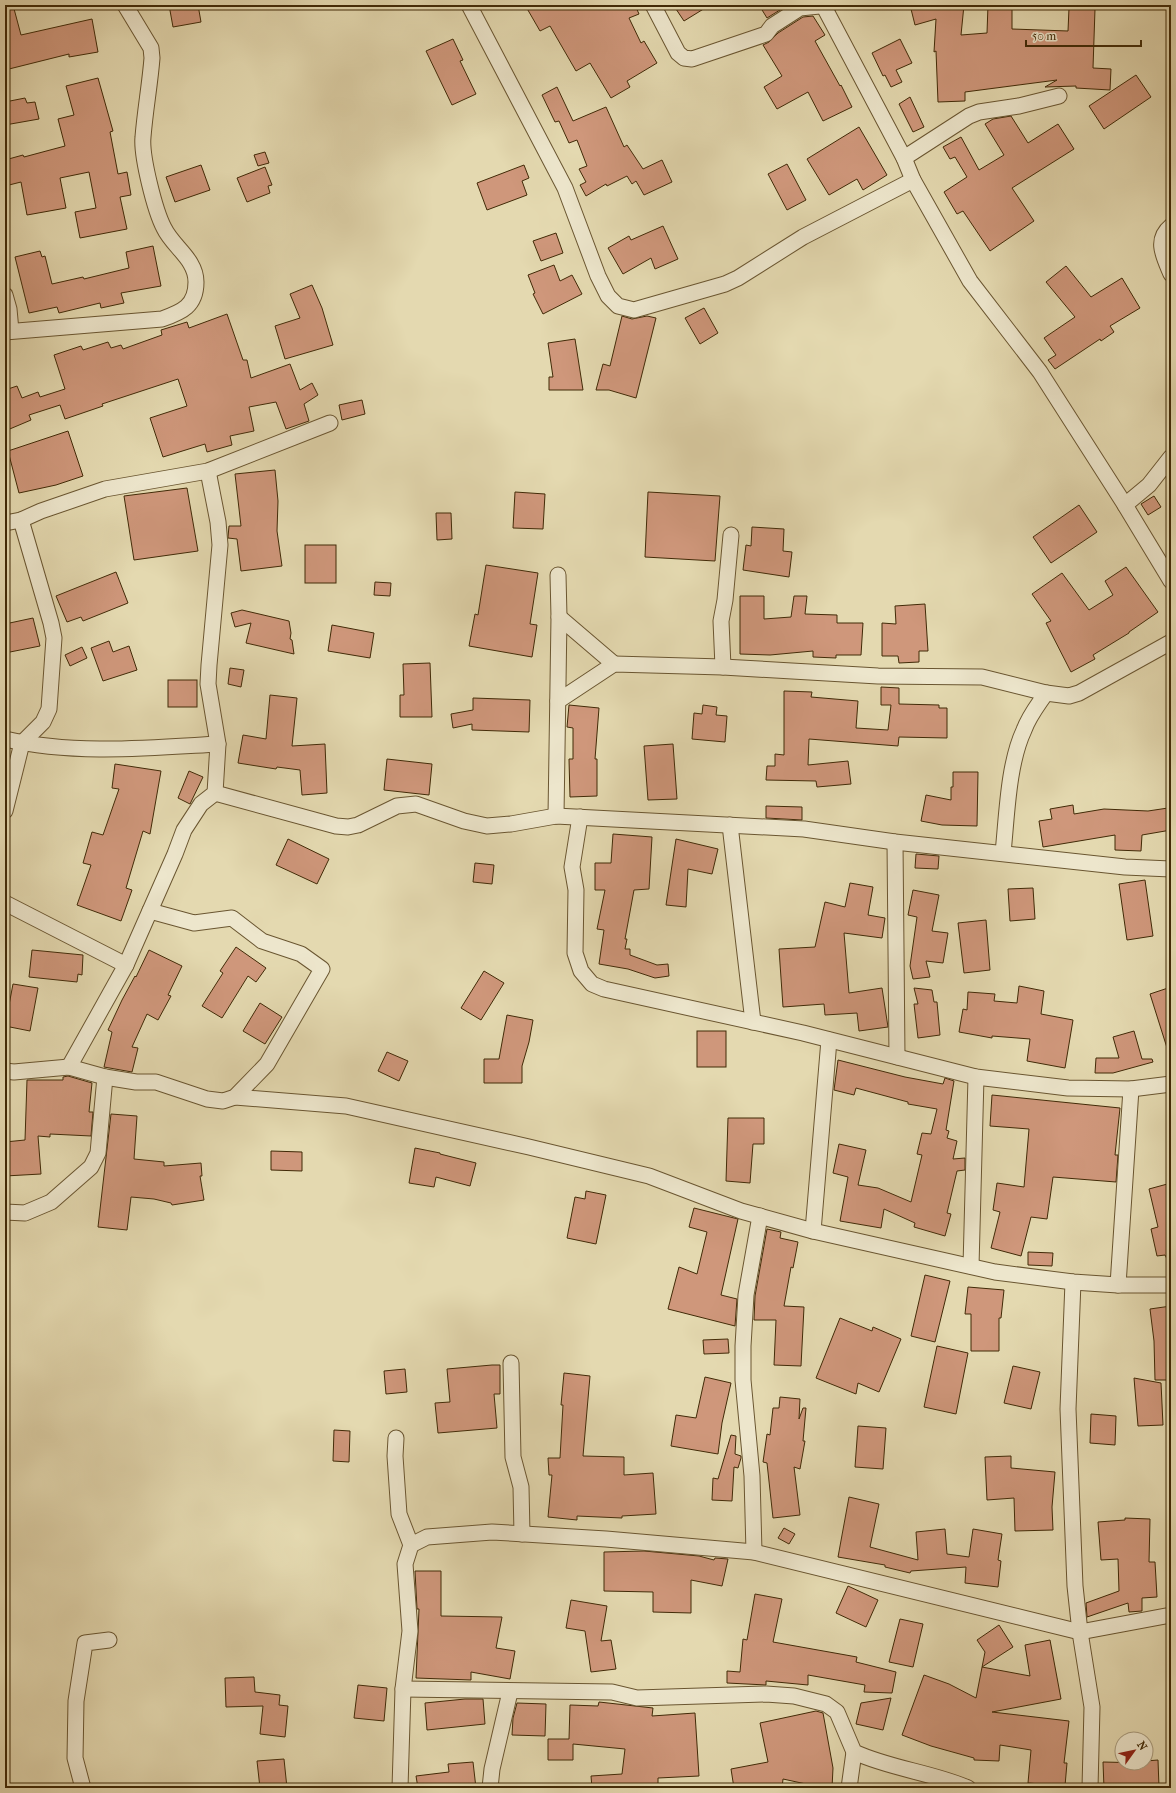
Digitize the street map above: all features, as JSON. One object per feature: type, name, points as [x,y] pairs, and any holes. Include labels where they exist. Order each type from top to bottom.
[{"type":"street","points":[[5,295],[9,309],[8,332],[162,319],[181,312],[193,300],[196,282],[193,267],[164,229],[156,206],[143,154],[142,138],[152,58],[151,48],[125,5]]},
{"type":"street","points":[[469,5],[565,188],[598,276],[608,296],[618,306],[634,310],[725,284],[738,278],[803,237],[913,180]]},
{"type":"street","points":[[653,5],[678,53],[684,58],[692,59],[766,34],[772,26],[800,8],[825,6],[904,158],[913,180],[970,281],[1040,372],[1125,505],[1171,581]]},
{"type":"street","points":[[904,158],[969,116],[979,112],[1019,106],[1059,96]]},
{"type":"street","points":[[1171,226],[1164,232],[1161,249],[1171,274]]},
{"type":"street","points":[[5,523],[21,520],[41,511],[105,489],[208,471],[330,423]]},
{"type":"street","points":[[1150,485],[1171,457]]},
{"type":"street","points":[[69,1067],[126,965],[184,830],[201,804],[215,793],[218,744],[208,684],[220,545],[218,522],[208,471]]},
{"type":"street","points":[[1125,505],[1150,485],[1171,475]]},
{"type":"street","points":[[5,811],[22,743],[43,722],[49,709],[54,638],[21,520]]},
{"type":"street","points":[[723,667],[721,621],[725,600],[731,536]]},
{"type":"street","points":[[556,816],[559,617],[558,574]]},
{"type":"street","points":[[559,617],[614,664]]},
{"type":"street","points":[[558,701],[614,664],[723,667],[878,676],[982,677],[1046,693],[1069,696],[1079,693],[1171,642]]},
{"type":"street","points":[[1003,853],[1014,762],[1023,730],[1046,693]]},
{"type":"street","points":[[5,740],[78,748],[113,749],[218,744]]},
{"type":"street","points":[[215,793],[336,826],[348,827],[358,825],[397,806],[416,804],[464,821],[488,826],[511,824],[556,816],[804,829],[895,842],[1125,867],[1171,869]]},
{"type":"street","points":[[580,817],[572,867],[576,890],[575,953],[581,971],[592,984],[604,989],[753,1022],[976,1077],[1068,1088],[1131,1089],[1171,1084]]},
{"type":"street","points":[[730,825],[753,1022]]},
{"type":"street","points":[[895,842],[897,1057]]},
{"type":"street","points":[[5,903],[126,965]]},
{"type":"street","points":[[150,910],[194,923],[232,918],[262,941],[301,954],[322,968],[267,1064],[235,1097]]},
{"type":"street","points":[[813,1231],[829,1040]]},
{"type":"street","points":[[5,1070],[14,1072],[69,1067],[105,1078],[136,1082],[156,1082],[207,1099],[223,1101],[235,1097],[346,1106],[648,1176],[741,1211],[813,1231],[995,1272],[1073,1282],[1118,1285],[1171,1284]]},
{"type":"street","points":[[971,1266],[976,1077]]},
{"type":"street","points":[[5,1212],[24,1213],[51,1202],[92,1167],[98,1153],[105,1078]]},
{"type":"street","points":[[1118,1285],[1131,1089]]},
{"type":"street","points":[[754,1552],[752,1476],[743,1380],[743,1346],[746,1295],[760,1216]]},
{"type":"street","points":[[1073,1282],[1068,1409],[1074,1559],[1080,1632],[1092,1707],[1090,1788]]},
{"type":"street","points":[[511,1363],[513,1458],[521,1486],[522,1534]]},
{"type":"street","points":[[396,1438],[394,1456],[399,1514],[411,1545],[405,1564],[410,1631],[403,1689],[400,1788]]},
{"type":"street","points":[[411,1545],[427,1537],[492,1532],[606,1539],[754,1552],[1080,1632],[1171,1614]]},
{"type":"street","points":[[83,1788],[75,1758],[76,1701],[85,1643],[109,1640]]},
{"type":"street","points":[[403,1689],[510,1692],[612,1692],[637,1698],[766,1694],[794,1696],[826,1704],[837,1712],[854,1752],[849,1788]]},
{"type":"street","points":[[490,1788],[492,1769],[510,1692]]},
{"type":"street","points":[[854,1752],[872,1761],[944,1779],[968,1788]]},
{"type":"building","points":[[5,5],[13,5],[21,35],[92,19],[98,52],[69,57],[69,54],[5,70]]},
{"type":"building","points":[[169,5],[198,5],[201,22],[173,27]]},
{"type":"building","points":[[525,5],[635,5],[639,14],[629,18],[641,43],[644,41],[657,63],[627,81],[630,87],[611,98],[590,63],[576,71],[550,26],[540,31]]},
{"type":"building","points":[[683,5],[710,5],[684,21],[676,9]]},
{"type":"building","points":[[759,5],[788,5],[767,18]]},
{"type":"building","points":[[910,5],[964,5],[961,35],[987,33],[988,5],[1012,5],[1012,29],[1068,31],[1069,8],[1095,9],[1093,68],[1111,69],[1110,90],[1076,88],[1076,86],[1045,87],[1057,80],[965,92],[965,101],[938,102],[936,51],[934,52],[936,19],[915,25]]},
{"type":"building","points":[[813,16],[825,35],[815,41],[852,107],[823,121],[808,92],[777,109],[764,87],[782,76],[763,45],[769,42],[778,33],[803,17]]},
{"type":"building","points":[[453,39],[463,60],[460,61],[476,94],[452,105],[426,51]]},
{"type":"building","points":[[900,39],[912,63],[896,70],[902,82],[891,87],[885,75],[883,76],[872,53]]},
{"type":"building","points":[[1136,75],[1151,97],[1104,129],[1089,106]]},
{"type":"building","points":[[98,78],[113,131],[110,132],[118,174],[127,172],[131,195],[120,197],[127,229],[80,238],[75,212],[96,208],[89,172],[60,178],[66,208],[27,215],[21,182],[5,186],[5,160],[23,155],[24,157],[65,146],[58,119],[74,115],[66,86]]},
{"type":"building","points":[[557,87],[573,121],[606,107],[624,147],[627,145],[643,169],[662,160],[672,182],[644,195],[636,181],[632,184],[627,176],[607,186],[606,184],[586,196],[580,185],[586,182],[579,169],[587,166],[577,140],[569,143],[559,121],[555,122],[542,95]]},
{"type":"building","points":[[910,97],[924,127],[913,132],[899,104]]},
{"type":"building","points":[[25,98],[27,103],[35,102],[39,119],[5,125],[5,102]]},
{"type":"building","points":[[1011,116],[1028,143],[1058,124],[1074,149],[1012,188],[1034,221],[990,251],[963,211],[957,214],[944,192],[967,177],[955,157],[950,159],[943,147],[961,137],[979,170],[1004,155],[985,124],[993,119]]},
{"type":"building","points":[[859,127],[887,175],[863,190],[857,179],[829,195],[807,159]]},
{"type":"building","points":[[265,152],[269,163],[258,166],[254,155]]},
{"type":"building","points":[[787,164],[806,200],[787,210],[768,174]]},
{"type":"building","points":[[201,165],[210,190],[175,202],[166,177]]},
{"type":"building","points":[[524,165],[529,178],[522,181],[527,195],[487,210],[477,183]]},
{"type":"building","points":[[265,167],[272,185],[268,186],[270,193],[247,202],[237,178]]},
{"type":"building","points":[[663,226],[678,259],[655,269],[651,258],[623,274],[608,248],[629,236],[631,240]]},
{"type":"building","points":[[556,233],[563,253],[541,261],[533,241]]},
{"type":"building","points":[[153,246],[161,286],[121,293],[124,303],[101,308],[100,303],[59,313],[57,307],[29,313],[15,257],[40,251],[42,257],[45,256],[52,284],[83,277],[84,279],[129,268],[126,252]]},
{"type":"building","points":[[554,265],[560,281],[572,275],[582,294],[543,314],[533,294],[535,293],[528,275]]},
{"type":"building","points":[[1066,266],[1091,297],[1122,278],[1140,308],[1110,326],[1114,332],[1101,341],[1100,339],[1055,369],[1048,360],[1056,355],[1044,338],[1075,317],[1046,282]]},
{"type":"building","points":[[312,285],[322,308],[333,345],[285,359],[275,326],[300,318],[290,294]]},
{"type":"building","points":[[704,308],[718,333],[700,344],[685,318]]},
{"type":"building","points":[[227,314],[243,360],[247,360],[251,378],[290,364],[300,390],[312,383],[318,395],[304,404],[309,421],[286,429],[276,402],[249,407],[254,431],[230,436],[232,445],[207,452],[205,444],[163,457],[150,418],[187,406],[178,379],[102,404],[103,406],[65,419],[60,405],[29,415],[31,420],[5,431],[5,390],[17,386],[22,398],[38,392],[40,397],[65,389],[54,355],[81,346],[83,350],[108,342],[111,348],[121,345],[123,349],[162,335],[161,330],[187,322],[189,328]]},
{"type":"building","points":[[622,316],[632,319],[647,316],[656,318],[636,398],[609,390],[596,390],[603,364],[610,366]]},
{"type":"building","points":[[575,339],[583,390],[549,390],[549,377],[553,377],[548,343]]},
{"type":"building","points":[[362,400],[365,414],[342,420],[339,405]]},
{"type":"building","points":[[68,431],[83,476],[56,485],[19,493],[8,451]]},
{"type":"building","points":[[275,470],[278,501],[277,531],[282,566],[241,571],[237,539],[228,538],[229,526],[241,526],[235,474]]},
{"type":"building","points":[[187,488],[198,551],[134,560],[124,496]]},
{"type":"building","points":[[515,492],[545,494],[543,529],[513,528]]},
{"type":"building","points":[[648,492],[720,496],[715,561],[645,557]]},
{"type":"building","points":[[1154,496],[1161,507],[1148,515],[1141,504]]},
{"type":"building","points":[[1079,505],[1097,532],[1051,563],[1033,537]]},
{"type":"building","points":[[436,513],[451,513],[452,539],[437,540]]},
{"type":"building","points":[[752,527],[784,529],[783,551],[792,552],[789,577],[743,570],[746,545],[751,546]]},
{"type":"building","points":[[305,545],[336,545],[336,583],[305,583]]},
{"type":"building","points":[[486,565],[538,573],[530,624],[537,625],[532,657],[469,646],[475,614],[478,615]]},
{"type":"building","points":[[1126,567],[1158,612],[1129,633],[1093,655],[1095,659],[1071,672],[1046,623],[1051,621],[1032,594],[1062,573],[1089,610],[1113,595],[1105,581]]},
{"type":"building","points":[[116,572],[128,603],[83,621],[81,617],[67,622],[56,596]]},
{"type":"building","points":[[375,582],[391,583],[390,596],[374,595]]},
{"type":"building","points":[[740,596],[764,596],[764,619],[791,617],[794,596],[807,596],[805,614],[837,615],[837,623],[863,623],[861,655],[836,655],[836,658],[813,657],[813,651],[770,655],[740,654]]},
{"type":"building","points":[[925,604],[928,651],[919,651],[919,662],[899,663],[898,656],[882,656],[882,623],[896,624],[895,606]]},
{"type":"building","points":[[242,610],[289,621],[291,633],[290,639],[292,640],[294,654],[246,643],[251,623],[235,627],[231,613]]},
{"type":"building","points":[[33,618],[40,646],[5,653],[5,624]]},
{"type":"building","points":[[332,625],[374,633],[370,658],[328,651]]},
{"type":"building","points":[[109,641],[113,652],[129,646],[137,670],[103,681],[91,648]]},
{"type":"building","points":[[82,647],[87,658],[70,666],[65,655]]},
{"type":"building","points":[[430,663],[432,717],[400,717],[400,695],[404,695],[403,664]]},
{"type":"building","points":[[230,668],[244,670],[241,687],[228,684]]},
{"type":"building","points":[[168,680],[197,680],[197,707],[168,707]]},
{"type":"building","points":[[881,687],[899,688],[899,704],[939,705],[939,708],[947,708],[947,738],[899,737],[898,746],[809,739],[808,765],[848,761],[851,784],[817,787],[816,781],[766,780],[767,766],[775,766],[775,754],[784,755],[784,691],[812,692],[811,697],[858,701],[856,728],[888,730],[891,705],[881,705]]},
{"type":"building","points":[[270,695],[297,698],[292,746],[325,744],[327,793],[302,795],[300,770],[277,767],[276,769],[238,763],[243,735],[266,739]]},
{"type":"building","points":[[473,698],[530,700],[529,732],[472,730],[472,724],[453,728],[451,714],[473,710]]},
{"type":"building","points":[[569,705],[599,708],[595,759],[597,759],[597,796],[570,797],[569,759],[573,759],[573,728],[567,727]]},
{"type":"building","points":[[703,705],[717,707],[716,715],[727,716],[725,742],[692,739],[694,713],[702,714]]},
{"type":"building","points":[[673,744],[677,799],[648,800],[644,746]]},
{"type":"building","points":[[387,759],[432,764],[429,795],[384,790]]},
{"type":"building","points":[[115,764],[161,771],[150,834],[143,831],[126,888],[132,890],[121,921],[77,905],[91,865],[83,863],[92,832],[103,835],[119,789],[112,788]]},
{"type":"building","points":[[189,771],[203,777],[190,804],[178,798]]},
{"type":"building","points":[[953,772],[978,772],[977,826],[942,825],[921,821],[926,795],[951,800]]},
{"type":"building","points":[[1073,805],[1074,814],[1104,809],[1148,811],[1168,808],[1171,830],[1142,835],[1141,851],[1115,850],[1115,835],[1043,847],[1039,821],[1052,819],[1050,809]]},
{"type":"building","points":[[766,806],[802,807],[802,820],[766,818]]},
{"type":"building","points":[[613,834],[652,837],[649,889],[634,890],[625,939],[627,939],[625,949],[630,949],[630,955],[657,965],[668,964],[669,976],[655,978],[628,969],[599,964],[604,930],[597,929],[605,890],[595,890],[595,863],[611,863]]},
{"type":"building","points":[[288,839],[329,859],[317,884],[276,865]]},
{"type":"building","points":[[676,839],[718,849],[712,874],[688,869],[686,907],[666,905]]},
{"type":"building","points":[[916,854],[939,856],[938,869],[915,868]]},
{"type":"building","points":[[475,863],[494,865],[492,884],[473,882]]},
{"type":"building","points":[[1145,880],[1153,936],[1127,940],[1119,884]]},
{"type":"building","points":[[850,883],[873,887],[868,915],[885,918],[882,938],[844,933],[849,993],[882,988],[888,1027],[859,1031],[857,1013],[825,1015],[824,1004],[783,1007],[779,949],[815,947],[825,902],[845,907]]},
{"type":"building","points":[[1033,888],[1035,919],[1010,921],[1008,889]]},
{"type":"building","points":[[913,890],[939,895],[932,931],[948,933],[943,963],[926,961],[930,977],[913,979],[910,966],[917,917],[908,915]]},
{"type":"building","points":[[986,920],[990,970],[964,973],[958,923]]},
{"type":"building","points":[[236,947],[266,968],[256,982],[248,976],[222,1018],[202,1006],[223,973],[220,971]]},
{"type":"building","points":[[32,950],[83,955],[82,975],[78,974],[77,982],[29,977]]},
{"type":"building","points":[[149,950],[182,966],[168,995],[171,996],[158,1020],[147,1014],[132,1047],[138,1048],[132,1072],[104,1067],[112,1032],[108,1030],[122,1000],[135,976],[136,977]]},
{"type":"building","points":[[484,971],[504,983],[481,1020],[461,1008]]},
{"type":"building","points":[[13,984],[38,988],[30,1031],[5,1026]]},
{"type":"building","points":[[1019,986],[1044,991],[1041,1014],[1073,1020],[1065,1068],[1027,1061],[1030,1039],[992,1036],[992,1038],[959,1032],[963,1009],[967,1010],[968,992],[995,994],[994,1001],[1017,1003]]},
{"type":"building","points":[[1171,987],[1171,1051],[1168,1051],[1150,994]]},
{"type":"building","points":[[914,988],[932,990],[934,1002],[937,1002],[940,1035],[918,1038],[914,1004],[918,1004]]},
{"type":"building","points":[[260,1003],[282,1017],[265,1044],[243,1031]]},
{"type":"building","points":[[507,1015],[533,1020],[529,1042],[522,1066],[522,1083],[484,1083],[484,1059],[499,1059]]},
{"type":"building","points":[[697,1031],[726,1031],[726,1067],[697,1067]]},
{"type":"building","points":[[1134,1031],[1142,1059],[1152,1059],[1153,1062],[1113,1073],[1095,1073],[1096,1058],[1119,1058],[1113,1037]]},
{"type":"building","points":[[387,1052],[408,1061],[399,1081],[378,1071]]},
{"type":"building","points":[[838,1060],[905,1077],[943,1084],[945,1078],[954,1081],[946,1130],[949,1131],[947,1138],[957,1141],[953,1159],[965,1158],[965,1170],[957,1171],[947,1213],[951,1214],[945,1236],[914,1227],[915,1223],[884,1209],[881,1228],[840,1221],[848,1177],[833,1173],[839,1144],[866,1150],[858,1185],[878,1188],[911,1202],[922,1155],[917,1154],[922,1133],[931,1134],[937,1109],[908,1104],[908,1102],[856,1088],[854,1095],[834,1090]]},
{"type":"building","points":[[68,1076],[92,1083],[89,1112],[93,1112],[91,1136],[50,1134],[50,1137],[38,1136],[41,1174],[5,1176],[5,1142],[25,1140],[27,1080],[63,1080],[63,1077]]},
{"type":"building","points":[[992,1095],[1120,1108],[1115,1155],[1118,1155],[1116,1182],[1053,1177],[1047,1219],[1031,1217],[1021,1256],[991,1248],[1000,1212],[993,1210],[997,1183],[1024,1187],[1029,1129],[990,1126]]},
{"type":"building","points":[[111,1114],[137,1116],[134,1159],[164,1162],[164,1166],[201,1163],[202,1176],[200,1176],[204,1200],[172,1205],[171,1203],[154,1199],[131,1197],[127,1230],[98,1227]]},
{"type":"building","points":[[728,1118],[764,1118],[764,1144],[753,1144],[750,1183],[726,1181]]},
{"type":"building","points":[[415,1148],[476,1163],[470,1186],[436,1177],[434,1187],[409,1183]]},
{"type":"building","points":[[271,1151],[302,1152],[302,1171],[271,1170]]},
{"type":"building","points":[[1171,1183],[1171,1259],[1167,1259],[1165,1255],[1157,1256],[1151,1229],[1158,1227],[1149,1189]]},
{"type":"building","points":[[586,1191],[606,1195],[596,1244],[567,1238],[575,1197],[585,1199]]},
{"type":"building","points":[[694,1208],[738,1219],[721,1295],[737,1299],[735,1326],[668,1309],[679,1267],[697,1274],[707,1232],[689,1227]]},
{"type":"building","points":[[767,1229],[781,1232],[780,1238],[798,1242],[793,1268],[791,1267],[784,1306],[804,1307],[801,1366],[774,1365],[776,1320],[754,1320],[755,1296]]},
{"type":"building","points":[[1028,1252],[1053,1253],[1052,1266],[1028,1265]]},
{"type":"building","points":[[925,1275],[950,1281],[935,1342],[911,1336]]},
{"type":"building","points":[[968,1287],[1004,1290],[1001,1318],[999,1318],[999,1351],[971,1351],[971,1314],[965,1314]]},
{"type":"building","points":[[1171,1306],[1171,1380],[1155,1380],[1154,1341],[1150,1309]]},
{"type":"building","points":[[840,1318],[872,1331],[873,1327],[901,1339],[879,1392],[858,1383],[856,1394],[816,1378]]},
{"type":"building","points":[[728,1339],[729,1353],[704,1354],[703,1340]]},
{"type":"building","points":[[937,1346],[968,1353],[956,1414],[924,1407]]},
{"type":"building","points":[[500,1365],[500,1394],[494,1394],[497,1428],[438,1433],[435,1403],[450,1402],[447,1369]]},
{"type":"building","points":[[1013,1366],[1040,1372],[1031,1409],[1004,1403]]},
{"type":"building","points":[[405,1369],[407,1392],[386,1394],[384,1371]]},
{"type":"building","points":[[564,1373],[590,1376],[583,1456],[624,1457],[624,1475],[653,1473],[656,1514],[622,1516],[622,1518],[577,1516],[577,1520],[548,1517],[552,1475],[549,1475],[548,1458],[560,1458],[563,1405],[561,1405]]},
{"type":"building","points":[[705,1377],[731,1383],[722,1423],[718,1454],[671,1446],[676,1415],[696,1418]]},
{"type":"building","points":[[1134,1378],[1161,1383],[1163,1425],[1138,1426]]},
{"type":"building","points":[[780,1397],[800,1399],[799,1419],[803,1408],[806,1408],[803,1441],[805,1441],[800,1469],[794,1467],[800,1515],[773,1518],[767,1463],[763,1462],[767,1434],[770,1435],[773,1408],[779,1408]]},
{"type":"building","points":[[1091,1414],[1116,1416],[1115,1445],[1090,1443]]},
{"type":"building","points":[[858,1426],[886,1428],[883,1469],[855,1467]]},
{"type":"building","points":[[334,1430],[350,1431],[349,1462],[333,1461]]},
{"type":"building","points":[[731,1435],[736,1436],[735,1454],[741,1456],[738,1468],[734,1467],[732,1501],[712,1500],[713,1478],[718,1479]]},
{"type":"building","points":[[1011,1456],[1011,1468],[1055,1472],[1052,1507],[1053,1530],[1015,1531],[1014,1498],[987,1500],[985,1457]]},
{"type":"building","points":[[849,1497],[879,1504],[870,1547],[918,1560],[916,1532],[945,1529],[947,1554],[969,1557],[973,1529],[1002,1534],[998,1560],[1001,1561],[998,1587],[965,1583],[966,1567],[911,1571],[910,1573],[885,1567],[885,1565],[838,1557]]},
{"type":"building","points":[[1125,1518],[1150,1519],[1149,1562],[1155,1562],[1157,1597],[1142,1598],[1142,1611],[1129,1612],[1128,1603],[1087,1617],[1086,1603],[1119,1591],[1118,1559],[1101,1560],[1098,1522],[1125,1520]]},
{"type":"building","points":[[784,1528],[795,1534],[789,1544],[778,1538]]},
{"type":"building","points":[[644,1551],[699,1556],[714,1560],[715,1558],[728,1559],[722,1586],[691,1580],[691,1613],[653,1612],[653,1592],[604,1591],[604,1552]]},
{"type":"building","points":[[415,1571],[441,1571],[441,1616],[502,1617],[496,1648],[515,1651],[510,1679],[471,1672],[471,1680],[416,1678],[419,1609],[417,1609]]},
{"type":"building","points":[[848,1586],[878,1600],[866,1627],[836,1613]]},
{"type":"building","points":[[755,1594],[782,1599],[773,1642],[857,1657],[856,1662],[896,1672],[892,1693],[864,1692],[865,1685],[808,1675],[808,1685],[766,1681],[766,1685],[727,1683],[727,1671],[740,1672],[743,1639],[747,1640]]},
{"type":"building","points":[[571,1600],[607,1606],[601,1641],[611,1640],[616,1669],[591,1672],[585,1631],[566,1628]]},
{"type":"building","points":[[900,1619],[923,1624],[913,1667],[889,1662]]},
{"type":"building","points":[[999,1625],[1013,1647],[982,1667],[985,1652],[977,1640]]},
{"type":"building","points":[[1050,1640],[1061,1699],[992,1712],[1069,1721],[1064,1763],[1067,1763],[1065,1786],[1028,1783],[1031,1750],[1000,1745],[999,1761],[974,1760],[974,1758],[931,1746],[902,1735],[924,1675],[949,1684],[976,1698],[982,1667],[1030,1676],[1025,1645]]},
{"type":"building","points":[[254,1677],[255,1692],[280,1695],[279,1705],[288,1706],[285,1737],[260,1734],[263,1706],[226,1707],[225,1678]]},
{"type":"building","points":[[358,1685],[387,1688],[384,1721],[354,1718]]},
{"type":"building","points":[[891,1698],[883,1730],[856,1724],[861,1703]]},
{"type":"building","points":[[465,1699],[483,1699],[485,1724],[427,1730],[425,1703]]},
{"type":"building","points":[[599,1702],[653,1708],[652,1716],[695,1713],[699,1776],[658,1778],[658,1788],[592,1788],[591,1776],[622,1774],[625,1749],[573,1744],[573,1760],[548,1760],[548,1739],[569,1739],[570,1705],[598,1706]]},
{"type":"building","points":[[517,1703],[546,1704],[545,1736],[512,1735],[513,1718]]},
{"type":"building","points":[[816,1711],[823,1713],[833,1768],[832,1788],[806,1788],[806,1784],[783,1779],[782,1788],[734,1788],[731,1769],[768,1762],[760,1723]]},
{"type":"building","points":[[284,1759],[287,1788],[260,1788],[257,1761]]},
{"type":"building","points":[[1154,1760],[1158,1760],[1159,1787],[1104,1788],[1103,1762],[1114,1762],[1114,1771],[1154,1771]]},
{"type":"building","points":[[473,1762],[476,1788],[418,1788],[416,1776],[449,1772],[448,1764]]}]
